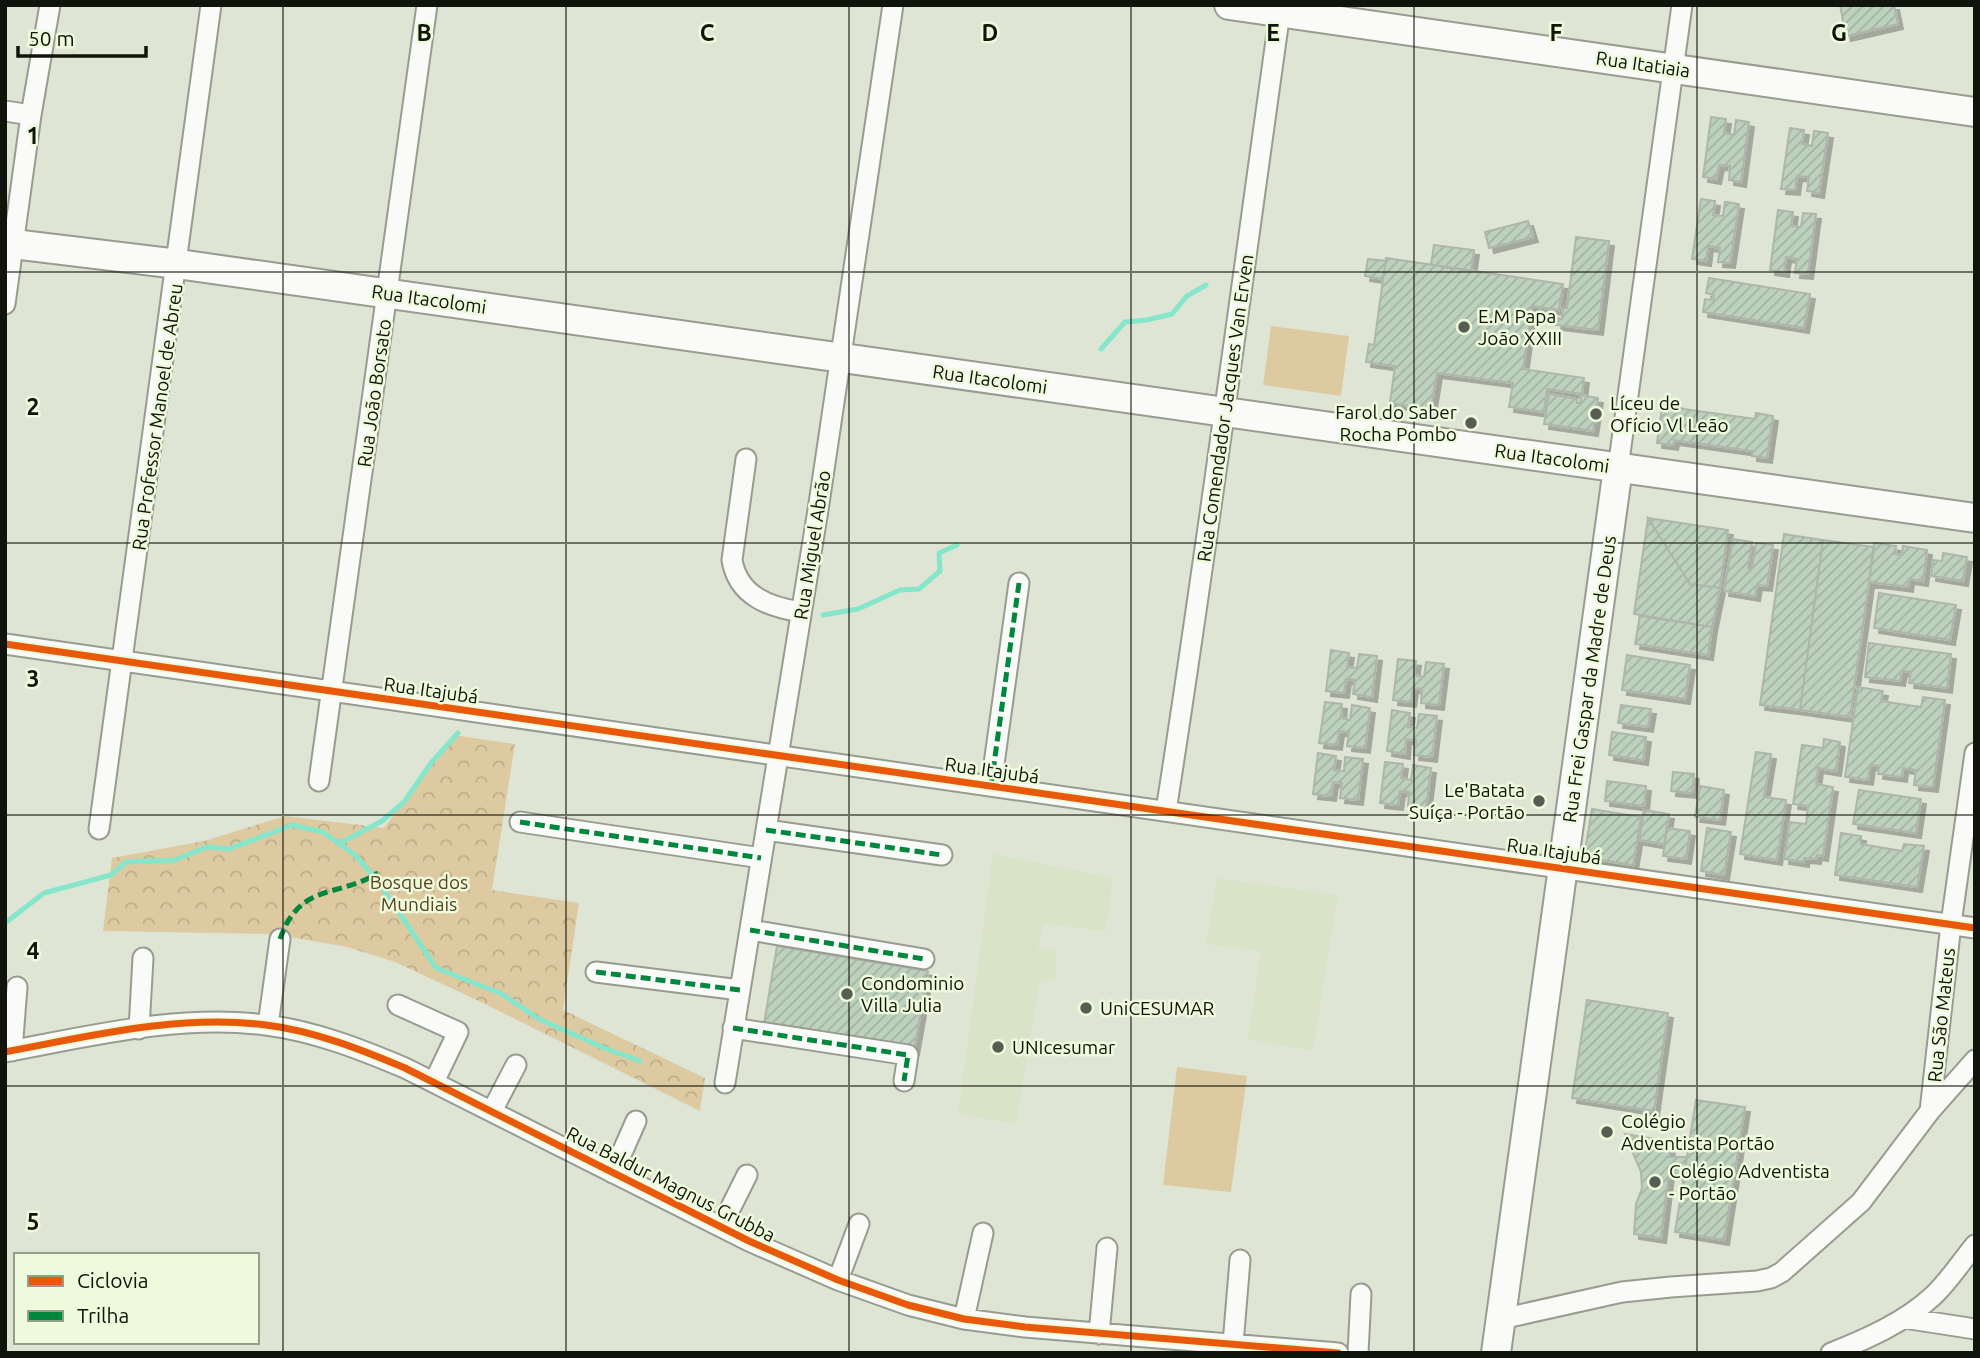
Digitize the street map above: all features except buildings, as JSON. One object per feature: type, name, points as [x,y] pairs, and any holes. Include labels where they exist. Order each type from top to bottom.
[{"type":"main road","name":"Rua Itatiaia","points":[[1229,5],[1280,9],[1975,111]]},
{"type":"main road","name":"Rua Itacolomi","points":[[9,243],[178,264],[1975,518]]},
{"type":"main road","name":"Rua Frei Gaspar da Madre de Deus","points":[[1496,1353],[1618,468]]},
{"type":"street","points":[[5,304],[9,243],[50,5]]},
{"type":"street","name":"Rua Professor Manoel de Abreu","points":[[99,829],[178,264],[211,5]]},
{"type":"street","name":"Rua João Borsato","points":[[319,781],[427,5]]},
{"type":"street","name":"Rua Miguel Abrão","points":[[725,1083],[802,612],[893,5]]},
{"type":"street","name":"Rua Frei Gaspar da Madre de Deus","points":[[1618,468],[1682,5]]},
{"type":"street","name":"Rua Comendador Jacques Van Erven","points":[[1166,811],[1201,588],[1280,9]]},
{"type":"street","points":[[5,111],[31,115]]},
{"type":"street","points":[[746,459],[732,560],[734,573],[748,594],[780,608],[802,612]]},
{"type":"street","points":[[991,786],[1018,583]]},
{"type":"street","name":"Rua Itajubá","points":[[5,644],[1975,928]]},
{"type":"street","name":"Rua São Mateus","points":[[1930,1111],[1951,924],[1975,753]]},
{"type":"street","points":[[520,822],[761,858]]},
{"type":"street","points":[[766,830],[942,855]]},
{"type":"street","points":[[750,930],[924,959]]},
{"type":"street","points":[[268,1025],[280,939]]},
{"type":"street","points":[[139,1029],[143,958]]},
{"type":"street","points":[[596,972],[740,990]]},
{"type":"street","points":[[9,1051],[17,987]]},
{"type":"street","points":[[398,1005],[458,1032],[434,1082]]},
{"type":"street","name":"Rua Baldur Magnus Grubba","points":[[9,1051],[139,1029],[214,1021],[268,1025],[339,1042],[386,1060],[721,1227],[838,1280],[908,1305],[964,1319],[1099,1334],[1338,1353]]},
{"type":"street","points":[[733,1028],[908,1055],[904,1081]]},
{"type":"street","points":[[1501,1319],[1622,1293],[1757,1282],[1782,1272],[1861,1202],[1930,1111],[1975,1060]]},
{"type":"street","points":[[492,1111],[516,1065]]},
{"type":"street","points":[[613,1172],[636,1121]]},
{"type":"street","points":[[721,1227],[747,1175]]},
{"type":"street","points":[[838,1280],[859,1224]]},
{"type":"street","points":[[964,1319],[983,1233]]},
{"type":"street","points":[[1831,1353],[1904,1318],[1934,1295],[1975,1245]]},
{"type":"street","points":[[1099,1334],[1107,1248]]},
{"type":"street","points":[[1233,1344],[1240,1260]]},
{"type":"street","points":[[1358,1353],[1361,1294]]},
{"type":"street","points":[[1904,1318],[1975,1329]]},
{"type":"shaded area","name":"UNIcesumar","points":[[993,854],[1113,878],[1106,931],[1044,924],[1038,949],[1057,949],[1055,980],[1040,981],[1016,1124],[958,1114]]},
{"type":"shaded area","name":"UNIcesumar","points":[[1217,878],[1338,895],[1313,1051],[1248,1039],[1261,951],[1206,944]]},
{"type":"green space","points":[[1271,326],[1349,336],[1341,396],[1263,385]]},
{"type":"green space","name":"Bosque dos Mundiais","points":[[453,735],[515,744],[492,890],[579,903],[563,1010],[705,1078],[700,1111],[479,1001],[395,962],[347,947],[273,934],[103,931],[112,858],[204,841],[285,816],[384,828]]},
{"type":"green space","points":[[1177,1067],[1247,1076],[1231,1192],[1163,1185]]},
{"type":"waterway","points":[[1101,349],[1125,322],[1172,314],[1187,296],[1206,285]]},
{"type":"waterway","points":[[823,615],[858,609],[900,590],[919,589],[940,571],[939,553],[957,545]]},
{"type":"waterway","points":[[340,843],[382,821],[404,802],[431,763],[458,733]]},
{"type":"waterway","points":[[5,923],[44,893],[111,875],[126,862],[174,860],[207,847],[229,849],[292,825],[323,832],[355,855],[378,881],[436,968],[502,994],[539,1019],[640,1061]]},
{"type":"marked path","points":[[991,786],[1019,583]]},
{"type":"marked path","points":[[520,822],[761,858]]},
{"type":"marked path","points":[[766,830],[942,855]]},
{"type":"marked path","points":[[280,939],[288,921],[298,908],[309,900],[378,873]]},
{"type":"marked path","points":[[750,930],[924,959]]},
{"type":"marked path","points":[[596,972],[740,990]]},
{"type":"marked path","points":[[733,1028],[908,1055],[904,1081]]},
{"type":"cycle path","points":[[5,644],[1975,928]]},
{"type":"cycle path","points":[[5,1052],[168,1024],[233,1022],[302,1032],[405,1068],[749,1241],[838,1280],[908,1305],[964,1319],[1025,1327],[1338,1353]]},
{"type":"place","name":"E.M Papa João XXIII","points":[[1464,327]]},
{"type":"place","name":"Líceu de Ofício Vl Leão","points":[[1596,414]]},
{"type":"place","name":"Farol do Saber Rocha Pombo","points":[[1471,423]]},
{"type":"place","name":"Le'Batata Suíça - Portão","points":[[1539,801]]},
{"type":"place","name":"Condominio Villa Julia","points":[[847,994]]},
{"type":"place","name":"UniCESUMAR","points":[[1086,1008]]},
{"type":"place","name":"UNIcesumar","points":[[998,1047]]},
{"type":"place","name":"Colégio Adventista Portão","points":[[1607,1132]]},
{"type":"place","name":"Colégio Adventista - Portão","points":[[1655,1182]]}]
